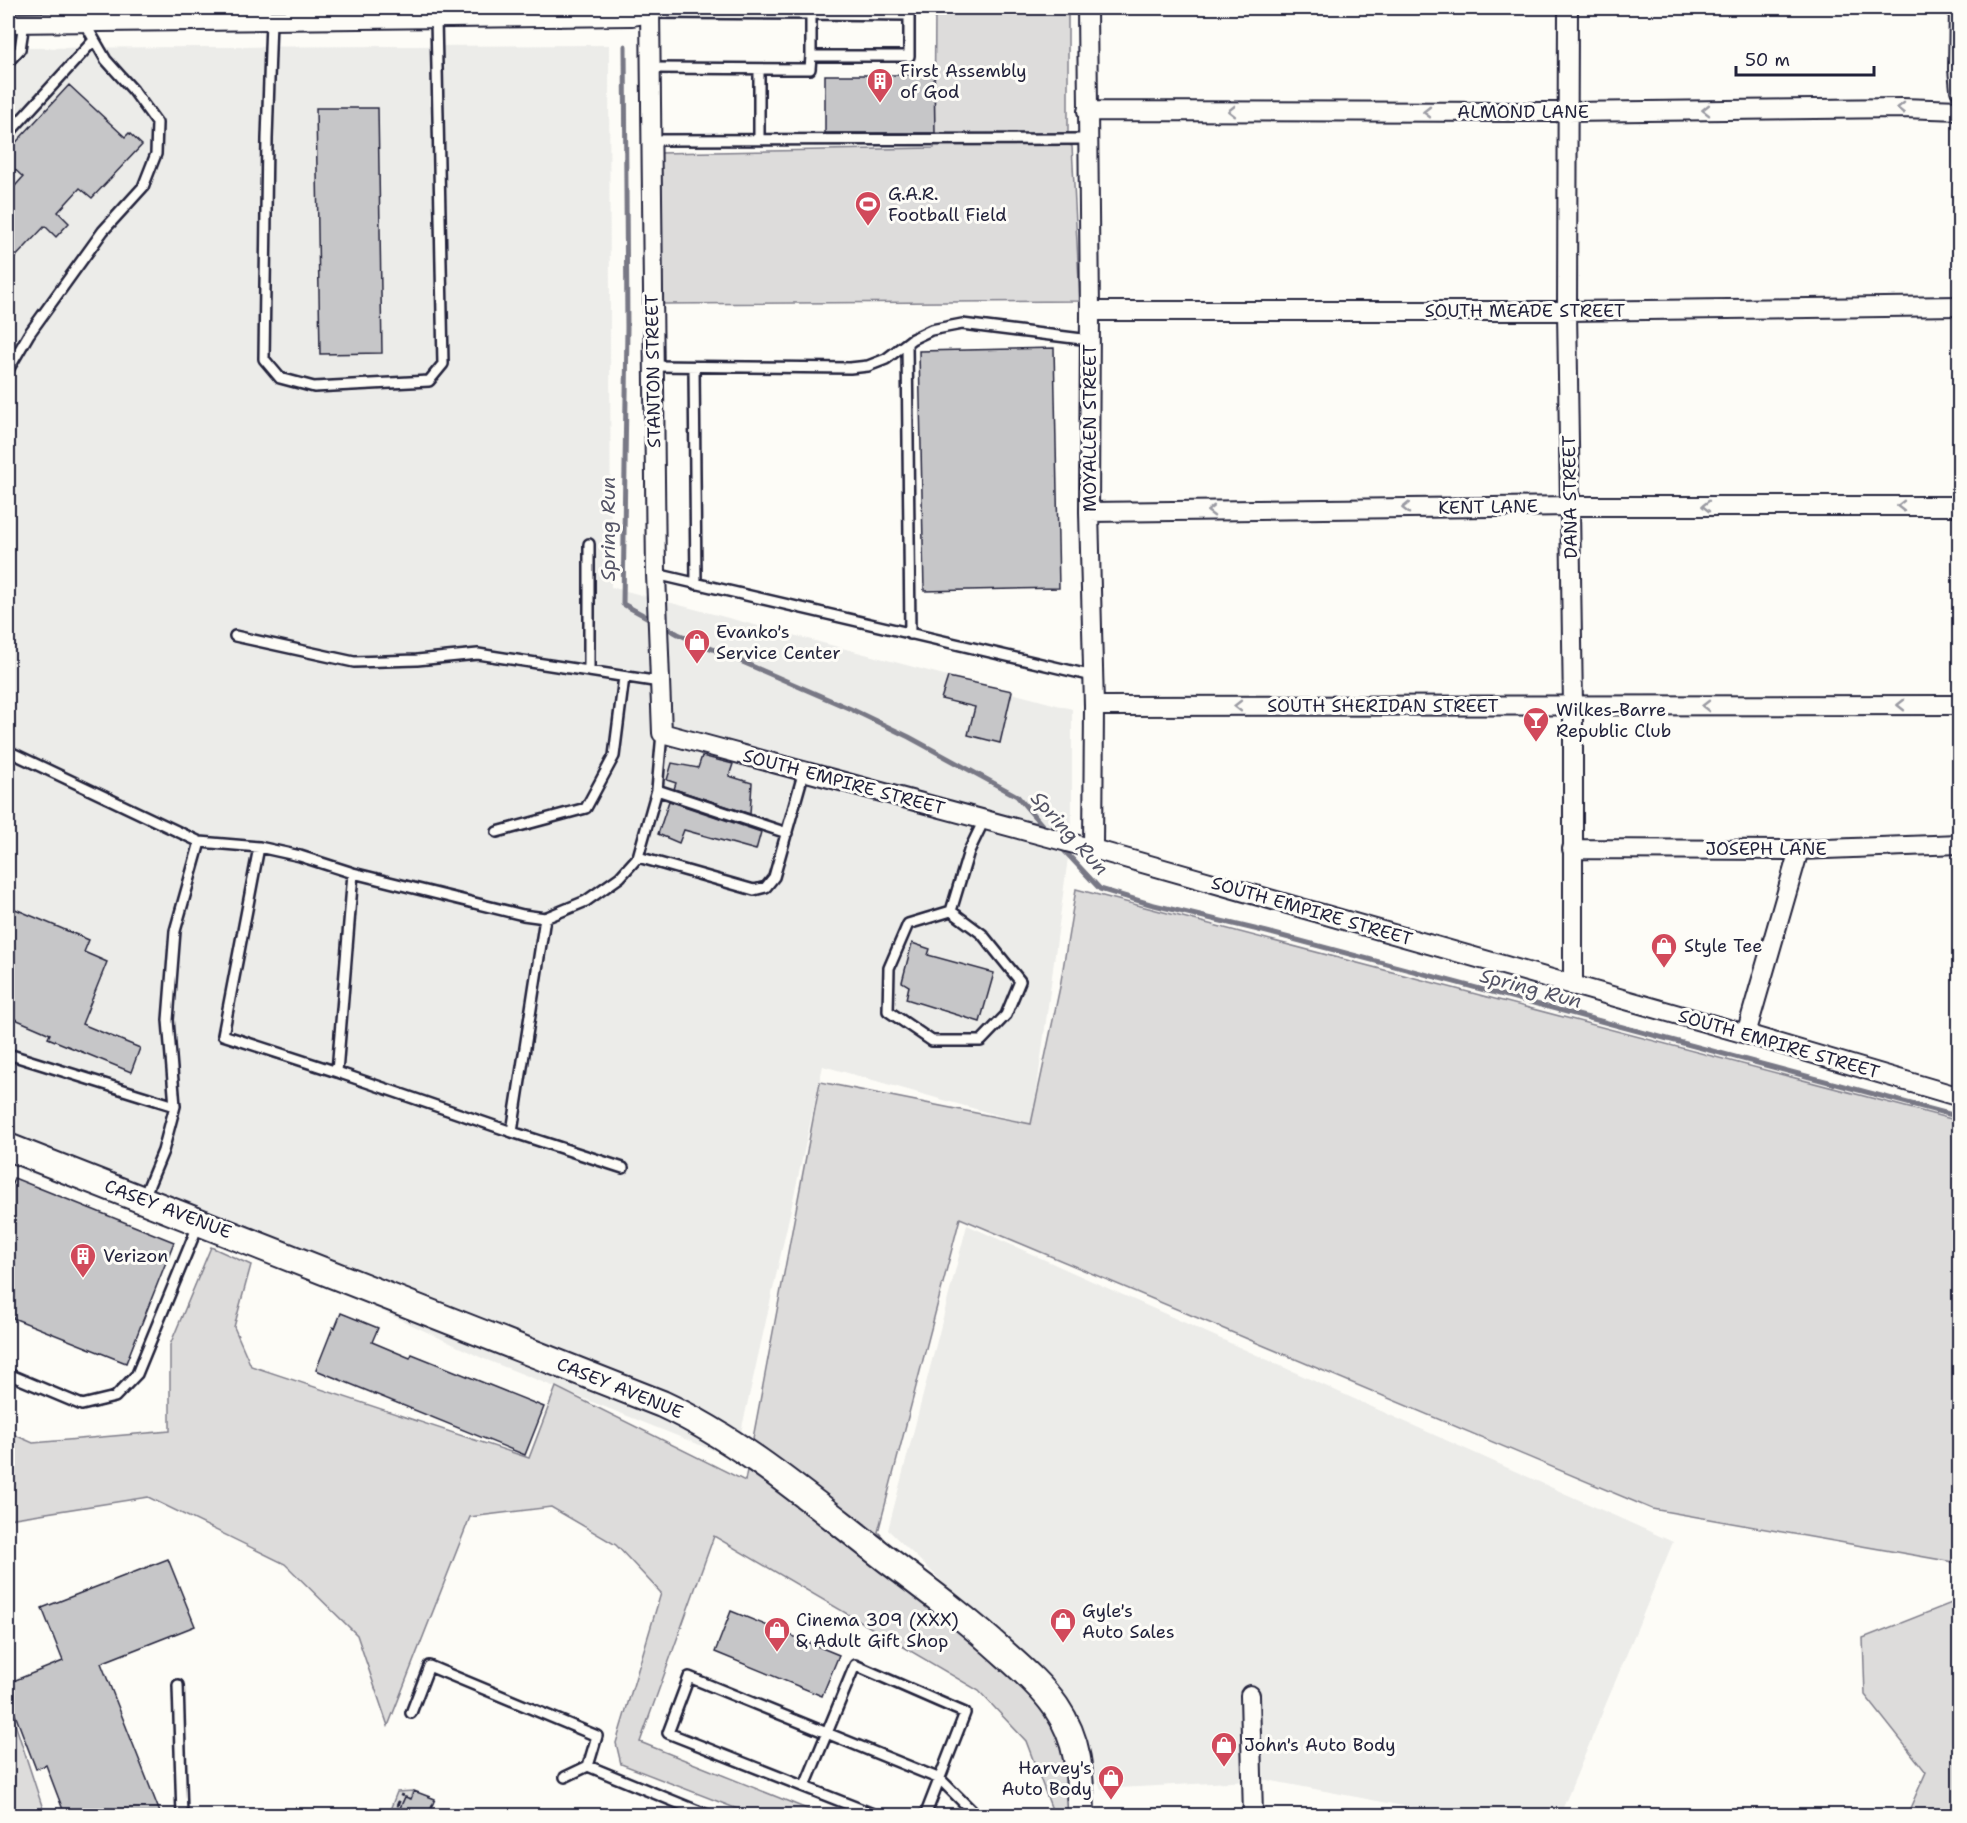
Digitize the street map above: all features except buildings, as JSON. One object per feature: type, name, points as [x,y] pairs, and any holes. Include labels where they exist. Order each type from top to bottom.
[{"type":"street","name":"MOYALLEN STREET","points":[[1087,8],[1089,512],[1094,706],[1093,849]]},
{"type":"street","name":"DANA STREET","points":[[1568,8],[1567,311],[1573,706],[1573,986]]},
{"type":"street","points":[[1959,8],[1959,90]]},
{"type":"street","points":[[16,23],[632,16],[650,10]]},
{"type":"street","name":"STANTON STREET","points":[[650,10],[656,608],[662,734]]},
{"type":"street","name":"ALMOND LANE","points":[[1087,111],[1567,112],[1902,108],[1959,110]]},
{"type":"street","name":"SOUTH MEADE STREET","points":[[1090,311],[1567,311],[1959,306]]},
{"type":"street","name":"KENT LANE","points":[[1089,512],[1571,506],[1959,506]]},
{"type":"street","name":"SOUTH SHERIDAN STREET","points":[[1094,706],[1959,705]]},
{"type":"street","name":"SOUTH EMPIRE STREET","points":[[662,734],[1093,849],[1746,1034],[1959,1097]]},
{"type":"street","name":"JOSEPH LANE","points":[[1572,849],[1799,850],[1959,844]]},
{"type":"street","points":[[1746,1034],[1799,850]]},
{"type":"street","name":"CASEY AVENUE","points":[[8,1147],[662,1404],[718,1432],[960,1614],[1037,1682],[1057,1707],[1071,1734],[1079,1762],[1081,1815]]},
{"type":"street","points":[[1250,1695],[1252,1815]]},
{"type":"lane","points":[[650,10],[909,11],[909,56],[811,56]]},
{"type":"lane","points":[[650,68],[810,69],[811,11]]},
{"type":"lane","points":[[271,20],[264,359],[280,378],[314,387],[429,381],[443,364],[436,18]]},
{"type":"lane","points":[[8,370],[28,334],[103,231],[142,187],[156,154],[157,123],[133,90],[105,60],[84,22]]},
{"type":"lane","points":[[8,62],[20,49],[16,23]]},
{"type":"lane","points":[[8,134],[94,40]]},
{"type":"lane","points":[[759,69],[759,140]]},
{"type":"lane","points":[[650,140],[1088,139]]},
{"type":"lane","points":[[653,366],[850,368],[868,366],[886,359],[907,343],[931,330],[962,324],[1090,340]]},
{"type":"lane","points":[[907,343],[910,634]]},
{"type":"lane","points":[[694,367],[696,584]]},
{"type":"lane","points":[[589,544],[589,671]]},
{"type":"lane","points":[[656,574],[1093,676]]},
{"type":"lane","points":[[236,636],[354,662],[417,660],[478,654],[660,682]]},
{"type":"lane","points":[[497,832],[586,808],[614,756],[624,676]]},
{"type":"lane","points":[[8,751],[200,842],[259,847],[300,856],[353,873],[523,915],[544,918],[586,901],[620,877],[638,857],[657,790],[662,734]]},
{"type":"lane","points":[[638,857],[754,890],[766,887],[774,877],[804,771]]},
{"type":"lane","points":[[657,790],[787,833]]},
{"type":"lane","points":[[951,911],[969,851],[984,819]]},
{"type":"lane","points":[[143,1199],[163,1151],[175,1106],[168,1020],[176,931],[200,842]]},
{"type":"lane","points":[[259,847],[223,1035],[623,1168]]},
{"type":"lane","points":[[337,1072],[353,873]]},
{"type":"lane","points":[[951,911],[982,934],[1020,981],[1006,1015],[981,1041],[932,1041],[888,1011],[889,968],[908,924],[951,911]]},
{"type":"lane","points":[[512,1132],[544,918]]},
{"type":"lane","points":[[8,1054],[175,1106]]},
{"type":"lane","points":[[8,1374],[82,1405],[115,1397],[137,1374],[199,1222]]},
{"type":"lane","points":[[805,1786],[855,1665],[964,1713],[925,1815]]},
{"type":"lane","points":[[411,1713],[429,1666],[597,1736],[588,1766],[565,1778]]},
{"type":"lane","points":[[878,1815],[668,1733],[689,1677],[940,1779],[977,1815]]},
{"type":"lane","points":[[178,1685],[182,1815]]},
{"type":"lane","points":[[588,1766],[710,1815]]},
{"type":"path","points":[[393,1815],[402,1794]]},
{"type":"shaded area","name":"G.A.R. Football Field","points":[[935,8],[1068,8],[1068,145],[1072,146],[1080,301],[662,304],[659,153],[934,148]]},
{"type":"shaded area","points":[[609,45],[611,587],[1072,709],[1072,828],[1032,1125],[823,1066],[735,1459],[482,1358],[276,1261],[8,1165],[8,48]]},
{"type":"shaded area","points":[[1076,889],[1959,1121],[1959,1563],[1652,1509],[960,1218],[878,1532],[1043,1708],[1066,1755],[1068,1815],[1054,1815],[1026,1741],[979,1691],[714,1536],[640,1742],[822,1815],[753,1815],[621,1764],[616,1743],[661,1593],[616,1545],[551,1507],[470,1517],[388,1726],[357,1635],[285,1564],[148,1497],[8,1519],[8,1432],[33,1443],[170,1431],[170,1345],[211,1247],[251,1265],[234,1327],[251,1366],[529,1458],[556,1387],[745,1481],[820,1082],[1031,1124],[1060,987]]},
{"type":"shaded area","points":[[967,1225],[1673,1542],[1560,1815],[1486,1816],[1414,1808],[1267,1780],[1101,1789],[1068,1701],[888,1530]]},
{"type":"shaded area","points":[[1959,1600],[1959,1815],[1907,1815],[1926,1772],[1865,1695],[1863,1638]]},
{"type":"shaded area","points":[[8,1702],[45,1815],[8,1815]]},
{"type":"shaded area","points":[[413,1791],[410,1799],[405,1797],[397,1815],[388,1815],[397,1792]]},
{"type":"waterway","name":"Spring Run","points":[[625,46],[627,328],[623,604],[654,621]]},
{"type":"waterway","name":"Spring Run","points":[[662,625],[909,737],[1017,796],[1047,831]]},
{"type":"waterway","name":"Spring Run","points":[[1059,845],[1100,889],[1960,1117]]},
{"type":"waterway","points":[[8,1797],[12,1816]]},
{"type":"place","name":"First Assembly of God","points":[[880,104]]},
{"type":"place","name":"G.A.R. Football Field","points":[[868,227]]},
{"type":"place","name":"Evanko's Service Center","points":[[697,665]]},
{"type":"place","name":"Wilkes-Barre Republic Club","points":[[1536,743]]},
{"type":"place","name":"Style Tee","points":[[1664,969]]},
{"type":"place","name":"Verizon","points":[[83,1279]]},
{"type":"place","name":"Gyle's Auto Sales","points":[[1063,1644]]},
{"type":"place","name":"Cinema 309 (XXX) & Adult Gift Shop","points":[[777,1653]]},
{"type":"place","name":"John's Auto Body","points":[[1224,1768]]},
{"type":"place","name":"Harvey's Auto Body","points":[[1111,1801]]}]
